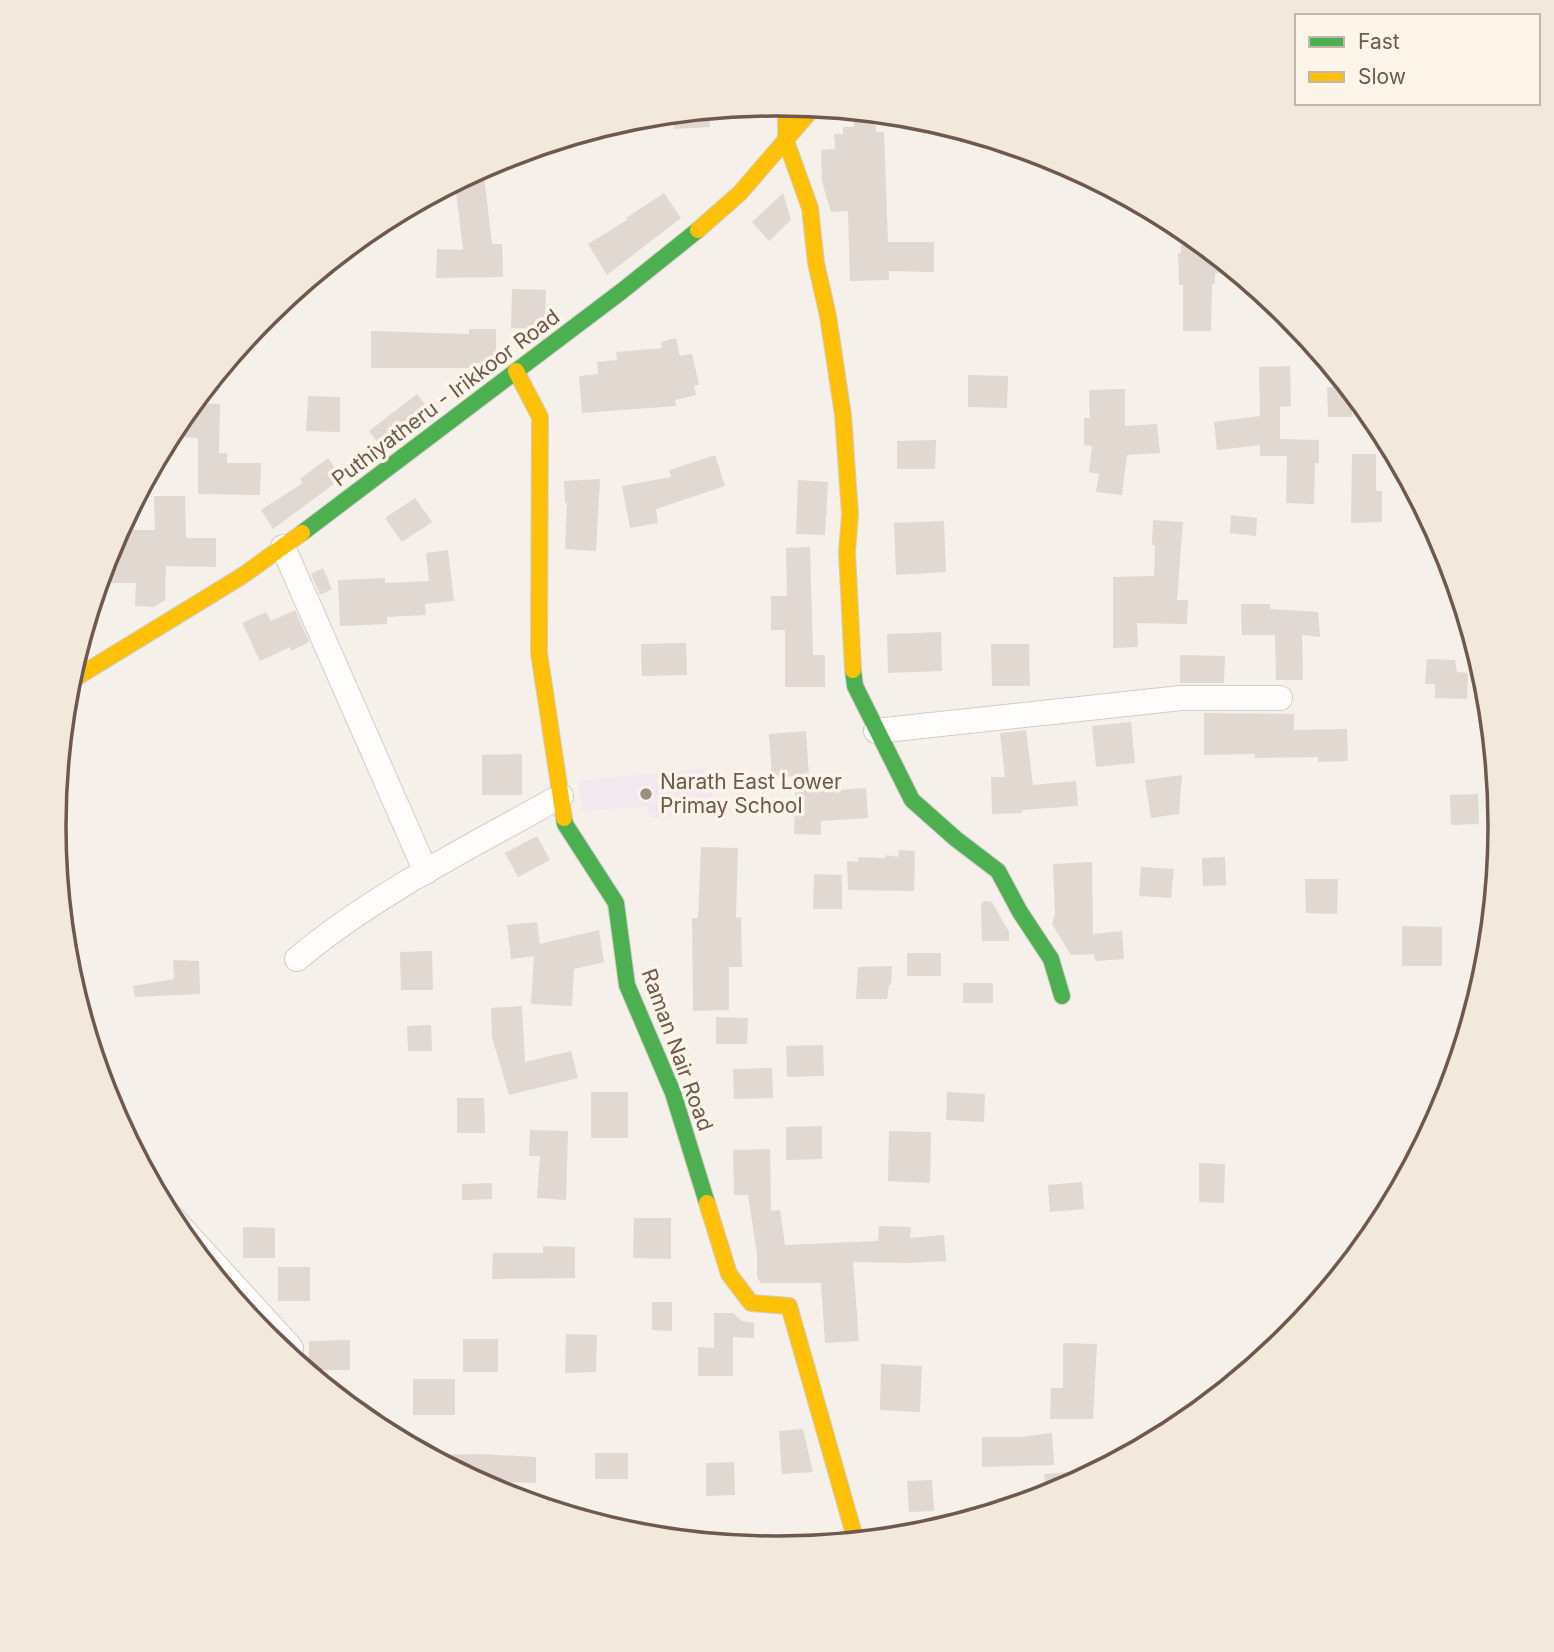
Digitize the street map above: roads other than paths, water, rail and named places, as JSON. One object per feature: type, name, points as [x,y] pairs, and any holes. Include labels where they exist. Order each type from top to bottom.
[{"type":"street","points":[[786,116],[786,141],[810,208],[816,263],[828,316],[843,415],[850,514],[847,552],[855,686],[912,800],[998,871],[1020,912],[1051,959],[1062,996]]},
{"type":"street","name":"Puthiyatheru - Irikkoor Road","points":[[83,673],[242,576],[516,371],[698,230],[740,192],[806,117]]},
{"type":"street","name":"Raman Nair Road","points":[[516,371],[540,417],[539,653],[565,824],[616,903],[627,985],[673,1093],[729,1274],[751,1303],[789,1306],[853,1532]]},
{"type":"street","points":[[283,547],[426,872]]},
{"type":"street","points":[[876,731],[1181,698],[1280,698]]},
{"type":"street","points":[[298,959],[327,934],[426,872],[561,796]]},
{"type":"place","name":"Narath East Lower Primay School","points":[[646,794]]}]
